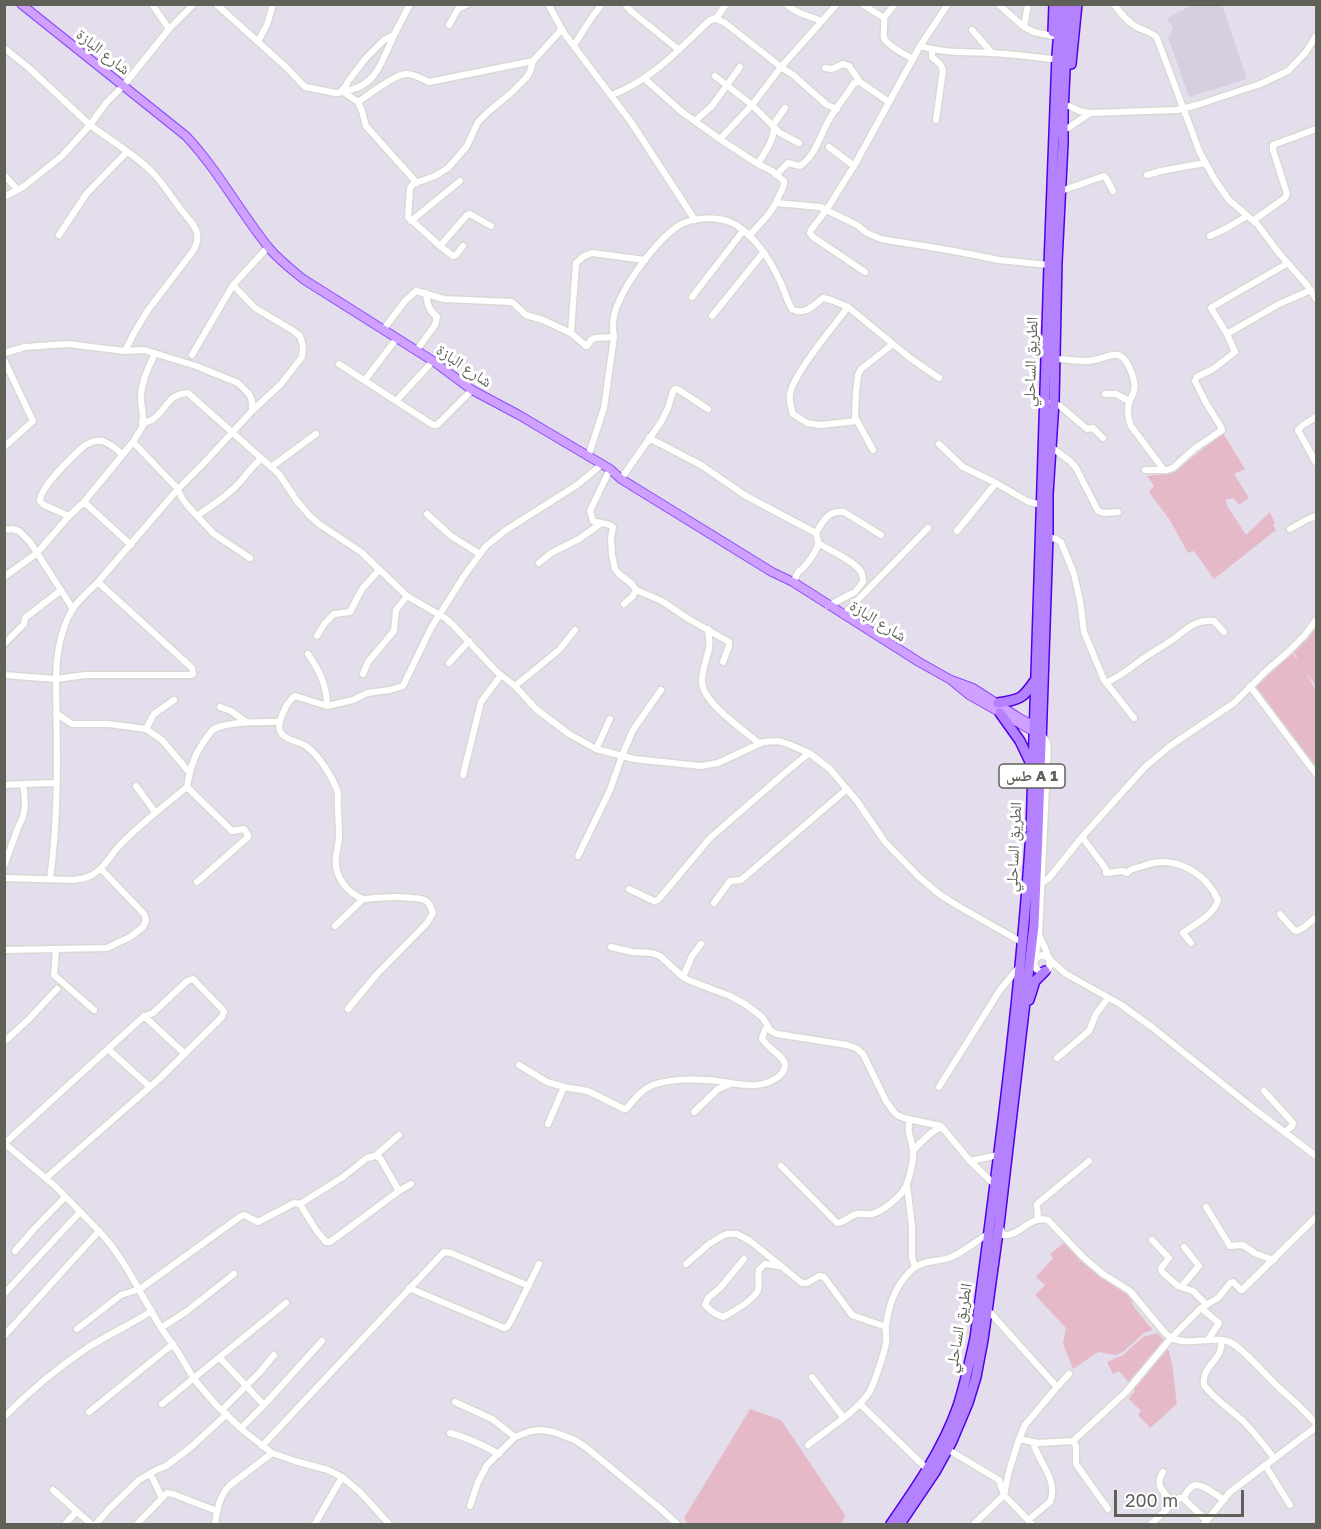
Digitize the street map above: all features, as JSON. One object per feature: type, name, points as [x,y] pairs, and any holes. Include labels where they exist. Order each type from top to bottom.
[{"type":"highway","name":"الطريق الساحلي","points":[[900,1524],[935,1472],[947,1449],[968,1404],[980,1358],[999,1225],[1034,925],[1038,833],[1036,679],[1041,505],[1055,359],[1065,62],[1070,4]]},
{"type":"highway","points":[[1063,143],[1068,128],[1071,57],[1077,4]]},
{"type":"highway","name":"الطريق الساحلي","points":[[891,1524],[944,1438],[957,1408],[967,1375],[975,1338],[989,1234],[1023,943],[1031,832],[1032,767],[1038,729],[1048,537],[1046,458],[1051,447],[1049,265],[1057,70],[1053,5]]},
{"type":"highway","points":[[1053,5],[1054,59],[1057,70]]},
{"type":"highway","points":[[1032,767],[1020,741],[999,708],[1021,698],[1036,679]]},
{"type":"highway","points":[[1022,1022],[1035,981],[1045,971]]},
{"type":"main road","name":"شارع البازة","points":[[21,4],[186,136],[199,150],[268,247],[303,279],[433,361],[472,390],[519,415],[772,572],[793,582],[828,606],[951,680],[969,695],[1038,729]]},
{"type":"street","points":[[152,4],[169,29]]},
{"type":"street","points":[[4,197],[62,156],[169,29],[194,4]]},
{"type":"street","points":[[216,4],[305,87],[334,93],[359,88],[370,80],[410,4]]},
{"type":"street","points":[[258,41],[267,25],[273,4]]},
{"type":"street","points":[[449,24],[458,9],[468,4]]},
{"type":"street","points":[[548,4],[562,30],[643,138],[695,220]]},
{"type":"street","points":[[574,45],[602,4]]},
{"type":"street","points":[[717,19],[726,4]]},
{"type":"street","points":[[786,4],[804,15],[822,21]]},
{"type":"street","points":[[720,139],[752,105],[781,67],[837,4]]},
{"type":"street","points":[[862,4],[884,18]]},
{"type":"street","points":[[865,272],[810,233],[854,166],[920,46],[948,4]]},
{"type":"street","points":[[998,4],[1024,27],[1034,32],[1053,36]]},
{"type":"street","points":[[1024,27],[1028,4]]},
{"type":"street","points":[[1114,4],[1130,22],[1155,35],[1205,163],[1229,200],[1254,220],[1317,299]]},
{"type":"street","points":[[628,5],[632,12],[679,50]]},
{"type":"street","points":[[894,5],[884,18],[884,38],[913,59]]},
{"type":"street","points":[[612,95],[645,79],[709,21],[717,19],[805,85],[826,105],[837,108]]},
{"type":"street","points":[[463,246],[453,256],[411,221],[407,213],[409,192],[413,184],[435,176],[448,168],[467,146],[478,122],[526,78],[533,62],[562,30]]},
{"type":"street","points":[[972,30],[992,53]]},
{"type":"street","points":[[342,91],[366,58],[384,40],[394,35]]},
{"type":"street","points":[[1069,106],[1090,113],[1183,109],[1276,78],[1297,63],[1317,36]]},
{"type":"street","points":[[920,46],[932,50],[1054,59]]},
{"type":"street","points":[[4,48],[90,125],[148,168],[193,223],[198,235],[193,251],[148,310],[126,351]]},
{"type":"street","points":[[932,50],[932,57],[943,70],[936,120]]},
{"type":"street","points":[[358,102],[393,79],[405,74],[429,82],[533,62]]},
{"type":"street","points":[[825,68],[832,69],[843,64],[849,66],[860,82],[889,102]]},
{"type":"street","points":[[695,121],[709,109],[740,67]]},
{"type":"street","points":[[715,76],[752,105],[780,133],[799,143]]},
{"type":"street","points":[[645,79],[682,112],[784,181],[776,203],[749,236]]},
{"type":"street","points":[[776,175],[788,163],[800,166],[808,160],[837,108],[854,83],[860,82]]},
{"type":"street","points":[[342,91],[358,102],[366,126],[417,183]]},
{"type":"street","points":[[758,164],[774,135],[773,125],[785,108]]},
{"type":"street","points":[[1068,128],[1090,113]]},
{"type":"street","points":[[1254,220],[1285,198],[1287,194],[1273,145],[1317,129]]},
{"type":"street","points":[[829,147],[854,166]]},
{"type":"street","points":[[59,235],[87,193],[127,152]]},
{"type":"street","points":[[1147,175],[1205,163]]},
{"type":"street","points":[[4,175],[18,189]]},
{"type":"street","points":[[1061,191],[1104,176],[1113,191]]},
{"type":"street","points":[[411,221],[460,181]]},
{"type":"street","points":[[776,203],[809,205],[827,209],[867,233],[881,238],[999,260],[1049,265]]},
{"type":"street","points":[[440,246],[470,214],[491,226]]},
{"type":"street","points":[[1210,236],[1247,216]]},
{"type":"street","points":[[588,457],[604,408],[614,337],[612,327],[617,305],[651,251],[679,226],[695,220],[718,219],[735,225],[749,236],[763,253],[779,280],[792,309],[804,312],[823,298],[848,307],[920,366],[939,378]]},
{"type":"street","points":[[692,297],[742,231]]},
{"type":"street","points":[[192,355],[233,285],[268,247]]},
{"type":"street","points":[[712,316],[763,253]]},
{"type":"street","points":[[571,333],[576,263],[579,259],[592,254],[645,260]]},
{"type":"street","points":[[1145,470],[1173,468],[1185,456],[1222,430],[1195,381],[1197,377],[1227,360],[1235,352],[1211,308],[1288,263]]},
{"type":"street","points":[[50,879],[55,844],[56,665],[62,637],[73,609],[178,489],[281,384],[302,357],[303,346],[300,336],[255,308],[233,285]]},
{"type":"street","points":[[1227,334],[1279,304],[1311,290]]},
{"type":"street","points":[[383,330],[405,301],[416,291],[444,298],[512,302],[526,315],[571,333],[586,346],[594,338],[614,337]]},
{"type":"street","points":[[417,351],[435,325],[437,317],[432,313],[426,293]]},
{"type":"street","points":[[848,307],[795,379],[790,393],[790,403],[793,414],[807,423],[820,426],[857,421]]},
{"type":"street","points":[[365,380],[397,338]]},
{"type":"street","points":[[4,353],[25,347],[67,344],[126,351],[144,350],[196,366],[238,383],[249,394],[252,411]]},
{"type":"street","points":[[873,450],[855,413],[858,375],[861,369],[894,344]]},
{"type":"street","points":[[4,577],[37,553],[84,502],[133,442],[144,424],[142,424],[144,417],[141,405],[142,385],[154,353]]},
{"type":"street","points":[[1055,359],[1088,361],[1112,354],[1124,359],[1135,384],[1128,414],[1131,426],[1164,470]]},
{"type":"street","points":[[4,360],[33,421],[4,447]]},
{"type":"street","points":[[396,401],[433,361]]},
{"type":"street","points":[[339,364],[433,426],[437,425],[472,390]]},
{"type":"street","points":[[621,479],[661,422],[675,389],[708,410]]},
{"type":"street","points":[[142,424],[153,419],[174,395],[188,393],[279,474],[309,515],[331,533],[361,552],[407,596],[453,625],[536,709],[558,726],[596,748],[634,759],[675,765],[710,766],[739,754],[759,742],[778,741],[809,753],[830,769],[857,801],[885,842],[919,878],[958,906],[1023,943]]},
{"type":"street","points":[[1105,394],[1116,394],[1130,401]]},
{"type":"street","points":[[1050,402],[1087,429],[1093,428],[1103,438]]},
{"type":"street","points":[[1317,417],[1298,430],[1317,463]]},
{"type":"street","points":[[271,467],[316,434]]},
{"type":"street","points":[[649,438],[701,465],[746,496],[816,533],[819,543],[854,564],[862,574],[863,582],[855,592],[828,606]]},
{"type":"street","points":[[69,516],[40,501],[40,495],[49,483],[90,442],[104,441],[122,454]]},
{"type":"street","points":[[133,442],[178,489],[184,501],[214,534],[250,558]]},
{"type":"street","points":[[939,444],[963,467],[1027,501],[1041,505]]},
{"type":"street","points":[[1051,447],[1076,468],[1098,511],[1119,512]]},
{"type":"street","points":[[197,516],[241,482],[260,460],[259,456]]},
{"type":"street","points":[[363,899],[348,890],[336,868],[339,837],[338,793],[335,786],[314,753],[305,745],[288,739],[279,728],[290,700],[295,696],[327,706],[353,700],[368,693],[403,686],[427,635],[486,546],[506,530],[577,485],[601,465]]},
{"type":"street","points":[[610,470],[590,511],[592,520],[613,527],[611,538],[615,569],[636,590],[662,601],[729,642],[723,662]]},
{"type":"street","points":[[957,531],[996,483]]},
{"type":"street","points":[[84,502],[131,545]]},
{"type":"street","points":[[816,533],[826,517],[837,511],[854,518],[881,535]]},
{"type":"street","points":[[428,514],[451,537],[480,554]]},
{"type":"street","points":[[1290,529],[1317,516]]},
{"type":"street","points":[[539,563],[550,553],[579,539],[600,524]]},
{"type":"street","points":[[843,615],[928,528]]},
{"type":"street","points":[[4,530],[15,529],[30,542],[73,609]]},
{"type":"street","points":[[1048,537],[1061,542],[1074,574],[1084,632],[1106,683],[1134,718]]},
{"type":"street","points":[[793,582],[799,571],[808,563],[819,543]]},
{"type":"street","points":[[317,636],[334,614],[350,612],[362,589],[379,570]]},
{"type":"street","points":[[4,675],[56,680],[85,675],[193,674],[192,668],[98,582]]},
{"type":"street","points":[[624,604],[636,590]]},
{"type":"street","points":[[5,643],[24,624],[25,618],[60,591]]},
{"type":"street","points":[[363,674],[368,662],[394,631],[396,610],[407,596]]},
{"type":"street","points":[[1106,683],[1129,670],[1194,624],[1214,621],[1224,632]]},
{"type":"street","points":[[1042,883],[1049,878],[1122,792],[1160,754],[1234,703],[1317,621]]},
{"type":"street","points":[[708,629],[710,645],[703,672],[702,688],[724,714],[759,742]]},
{"type":"street","points":[[515,686],[558,650],[575,630]]},
{"type":"street","points":[[449,663],[469,641]]},
{"type":"street","points":[[308,654],[321,675],[327,696],[327,706]]},
{"type":"street","points":[[463,775],[480,702],[501,675]]},
{"type":"street","points":[[1250,686],[1317,774]]},
{"type":"street","points":[[578,856],[610,790],[633,730],[661,690]]},
{"type":"street","points":[[146,729],[154,714],[174,700]]},
{"type":"street","points":[[220,707],[231,711],[246,722]]},
{"type":"street","points":[[56,713],[72,724],[108,724],[146,729],[162,740],[189,772]]},
{"type":"street","points":[[596,748],[610,719]]},
{"type":"street","points":[[4,878],[82,879],[90,876],[101,869],[121,844],[155,812],[187,788],[192,761],[212,731],[220,727],[246,722],[280,722]]},
{"type":"street","points":[[1038,729],[1047,741],[1043,867],[1039,934],[1034,965],[1040,971],[1066,974]]},
{"type":"street","points":[[629,889],[654,901],[658,900],[711,838],[809,753]]},
{"type":"street","points":[[4,785],[56,783]]},
{"type":"street","points":[[4,867],[22,821],[23,784]]},
{"type":"street","points":[[136,786],[155,812]]},
{"type":"street","points":[[187,788],[232,831],[244,830],[248,834],[248,837],[197,882]]},
{"type":"street","points":[[714,903],[730,881],[741,880],[847,789]]},
{"type":"street","points":[[1082,837],[1106,869],[1106,873],[1126,873],[1132,868],[1164,862],[1177,864],[1200,875],[1218,900],[1213,910],[1183,933],[1191,943]]},
{"type":"street","points":[[1043,867],[1055,870]]},
{"type":"street","points":[[4,950],[107,948],[130,937],[145,923],[146,917],[101,869]]},
{"type":"street","points":[[335,926],[363,899],[399,895],[427,901],[433,912],[427,923],[348,1009]]},
{"type":"street","points":[[1280,914],[1297,931],[1317,917]]},
{"type":"street","points":[[1039,934],[1049,959],[1050,967],[1045,971]]},
{"type":"street","points":[[683,977],[692,956],[701,944]]},
{"type":"street","points":[[610,947],[660,956],[683,977],[737,999],[762,1017],[771,1031],[777,1034],[856,1048],[863,1054],[886,1101],[897,1115],[941,1126],[970,1161],[995,1185]]},
{"type":"street","points":[[56,949],[54,975],[94,1010]]},
{"type":"street","points":[[1035,960],[1042,955],[1049,959],[1066,974],[1153,1028],[1317,1156]]},
{"type":"street","points":[[939,1088],[1000,990],[1020,965]]},
{"type":"street","points":[[46,1178],[150,1087],[224,1014],[222,1009],[193,979],[186,982],[153,1013],[144,1016],[5,1143],[46,1178],[99,1231],[118,1255],[161,1328],[207,1396],[272,1453],[328,1470],[342,1477],[364,1496],[389,1524]]},
{"type":"street","points":[[4,1042],[57,989]]},
{"type":"street","points":[[1057,1058],[1089,1030],[1096,1014],[1108,998]]},
{"type":"street","points":[[144,1016],[185,1053]]},
{"type":"street","points":[[519,1065],[547,1082],[588,1090],[626,1109],[644,1090],[662,1083],[707,1080],[755,1086],[778,1078],[783,1073],[785,1061],[765,1044],[762,1038],[768,1026]]},
{"type":"street","points":[[108,1049],[150,1087]]},
{"type":"street","points":[[694,1112],[718,1089],[734,1084]]},
{"type":"street","points":[[548,1124],[564,1087]]},
{"type":"street","points":[[1264,1091],[1293,1123],[1285,1132]]},
{"type":"street","points":[[780,1166],[825,1212],[839,1223],[852,1215],[871,1214],[902,1192],[907,1183],[913,1151],[908,1133],[910,1120]]},
{"type":"street","points":[[913,1151],[941,1126]]},
{"type":"street","points":[[77,1329],[121,1295],[140,1289],[241,1215],[258,1222],[294,1203],[300,1204],[343,1177],[367,1158],[375,1156],[399,1135]]},
{"type":"street","points":[[970,1161],[998,1155]]},
{"type":"street","points":[[375,1156],[380,1158],[399,1191]]},
{"type":"street","points":[[1038,1219],[1037,1204],[1089,1161]]},
{"type":"street","points":[[907,1183],[912,1226],[912,1257],[915,1268]]},
{"type":"street","points":[[300,1204],[326,1242],[330,1242],[411,1184]]},
{"type":"street","points":[[15,1251],[65,1197]]},
{"type":"street","points":[[1206,1207],[1230,1246],[1243,1245],[1256,1254],[1274,1260]]},
{"type":"street","points":[[4,1294],[80,1212]]},
{"type":"street","points":[[1019,1439],[1033,1442],[1074,1441],[1126,1392],[1171,1338],[1204,1306],[1218,1298],[1231,1282],[1242,1290],[1317,1217]]},
{"type":"street","points":[[999,1225],[1003,1235],[1009,1236],[1038,1219],[1048,1220],[1083,1257],[1130,1291],[1171,1338],[1183,1342],[1208,1340],[1230,1342],[1303,1408],[1317,1426],[1230,1492],[1205,1523],[1183,1498]]},
{"type":"street","points":[[4,1336],[99,1231]]},
{"type":"street","points":[[686,1264],[709,1244],[728,1234],[737,1234],[743,1236],[804,1284],[819,1276],[824,1277],[852,1315],[886,1328]]},
{"type":"street","points":[[808,1445],[860,1404],[870,1390],[885,1347],[892,1299],[904,1280],[915,1268],[959,1253],[989,1234]]},
{"type":"street","points":[[1152,1240],[1169,1258],[1161,1268],[1162,1272],[1178,1286],[1193,1291],[1219,1323],[1208,1340]]},
{"type":"street","points":[[1181,1287],[1199,1266],[1184,1246]]},
{"type":"street","points":[[262,1446],[444,1252],[529,1286]]},
{"type":"street","points":[[744,1259],[708,1298],[705,1305],[714,1313],[723,1317],[753,1296],[758,1290],[759,1270],[765,1264],[782,1268]]},
{"type":"street","points":[[409,1288],[504,1328],[513,1320],[539,1264]]},
{"type":"street","points":[[161,1328],[234,1274]]},
{"type":"street","points":[[162,1404],[286,1303]]},
{"type":"street","points":[[987,1309],[1057,1388]]},
{"type":"street","points":[[4,1417],[63,1366],[100,1340],[152,1311]]},
{"type":"street","points":[[241,1428],[322,1341]]},
{"type":"street","points":[[1221,1341],[1221,1352],[1204,1376],[1204,1385],[1222,1405],[1259,1437],[1274,1458]]},
{"type":"street","points":[[88,1412],[173,1344]]},
{"type":"street","points":[[96,1524],[139,1480],[166,1466],[191,1447],[274,1355]]},
{"type":"street","points":[[220,1358],[264,1405]]},
{"type":"street","points":[[974,1524],[1004,1495],[1013,1455],[1024,1425],[1069,1374]]},
{"type":"street","points":[[813,1377],[843,1417]]},
{"type":"street","points":[[456,1402],[492,1419],[515,1437]]},
{"type":"street","points":[[860,1404],[927,1469]]},
{"type":"street","points":[[470,1506],[482,1472],[488,1465],[515,1437],[541,1430],[575,1440],[629,1482],[677,1524]]},
{"type":"street","points":[[450,1433],[474,1441],[499,1454]]},
{"type":"street","points":[[1074,1441],[1076,1464],[1108,1509]]},
{"type":"street","points":[[947,1449],[999,1480],[1004,1495],[1030,1522],[1052,1498],[1051,1481],[1033,1442]]},
{"type":"street","points":[[215,1524],[222,1495],[229,1486],[272,1453]]},
{"type":"street","points":[[1265,1465],[1290,1505]]},
{"type":"street","points":[[1163,1472],[1159,1478],[1159,1484],[1173,1503]]},
{"type":"street","points":[[149,1474],[162,1498]]},
{"type":"street","points":[[315,1524],[342,1477]]},
{"type":"street","points":[[1151,1524],[1179,1498],[1183,1498],[1193,1486],[1198,1485],[1224,1500]]},
{"type":"street","points":[[53,1490],[91,1524]]},
{"type":"street","points":[[137,1524],[167,1493],[217,1511]]},
{"type":"street","points":[[65,1524],[76,1512]]},
{"type":"shaded area","points":[[1194,4],[1222,5],[1247,79],[1189,97],[1168,37],[1173,29],[1167,18]]},
{"type":"shaded area","points":[[1223,433],[1245,469],[1234,474],[1249,498],[1239,505],[1233,498],[1225,500],[1228,507],[1246,535],[1270,512],[1276,530],[1214,579],[1194,551],[1188,553],[1169,519],[1149,492],[1154,486],[1147,476],[1167,474]]},
{"type":"shaded area","points":[[1316,623],[1316,686],[1306,672],[1316,691],[1316,770],[1253,685],[1291,652],[1299,661],[1293,651]]},
{"type":"shaded area","points":[[1065,1242],[1101,1273],[1129,1292],[1133,1306],[1153,1330],[1144,1333],[1123,1352],[1116,1355],[1098,1352],[1073,1369],[1063,1344],[1066,1328],[1035,1295],[1045,1285],[1036,1277],[1053,1258],[1050,1254]]},
{"type":"shaded area","points":[[1157,1333],[1163,1338],[1170,1355],[1177,1404],[1150,1428],[1138,1415],[1141,1411],[1129,1399],[1135,1390],[1119,1371],[1113,1374],[1107,1362],[1123,1355],[1143,1337]]},
{"type":"shaded area","points":[[750,1409],[781,1420],[845,1515],[842,1524],[688,1524],[684,1518]]}]
